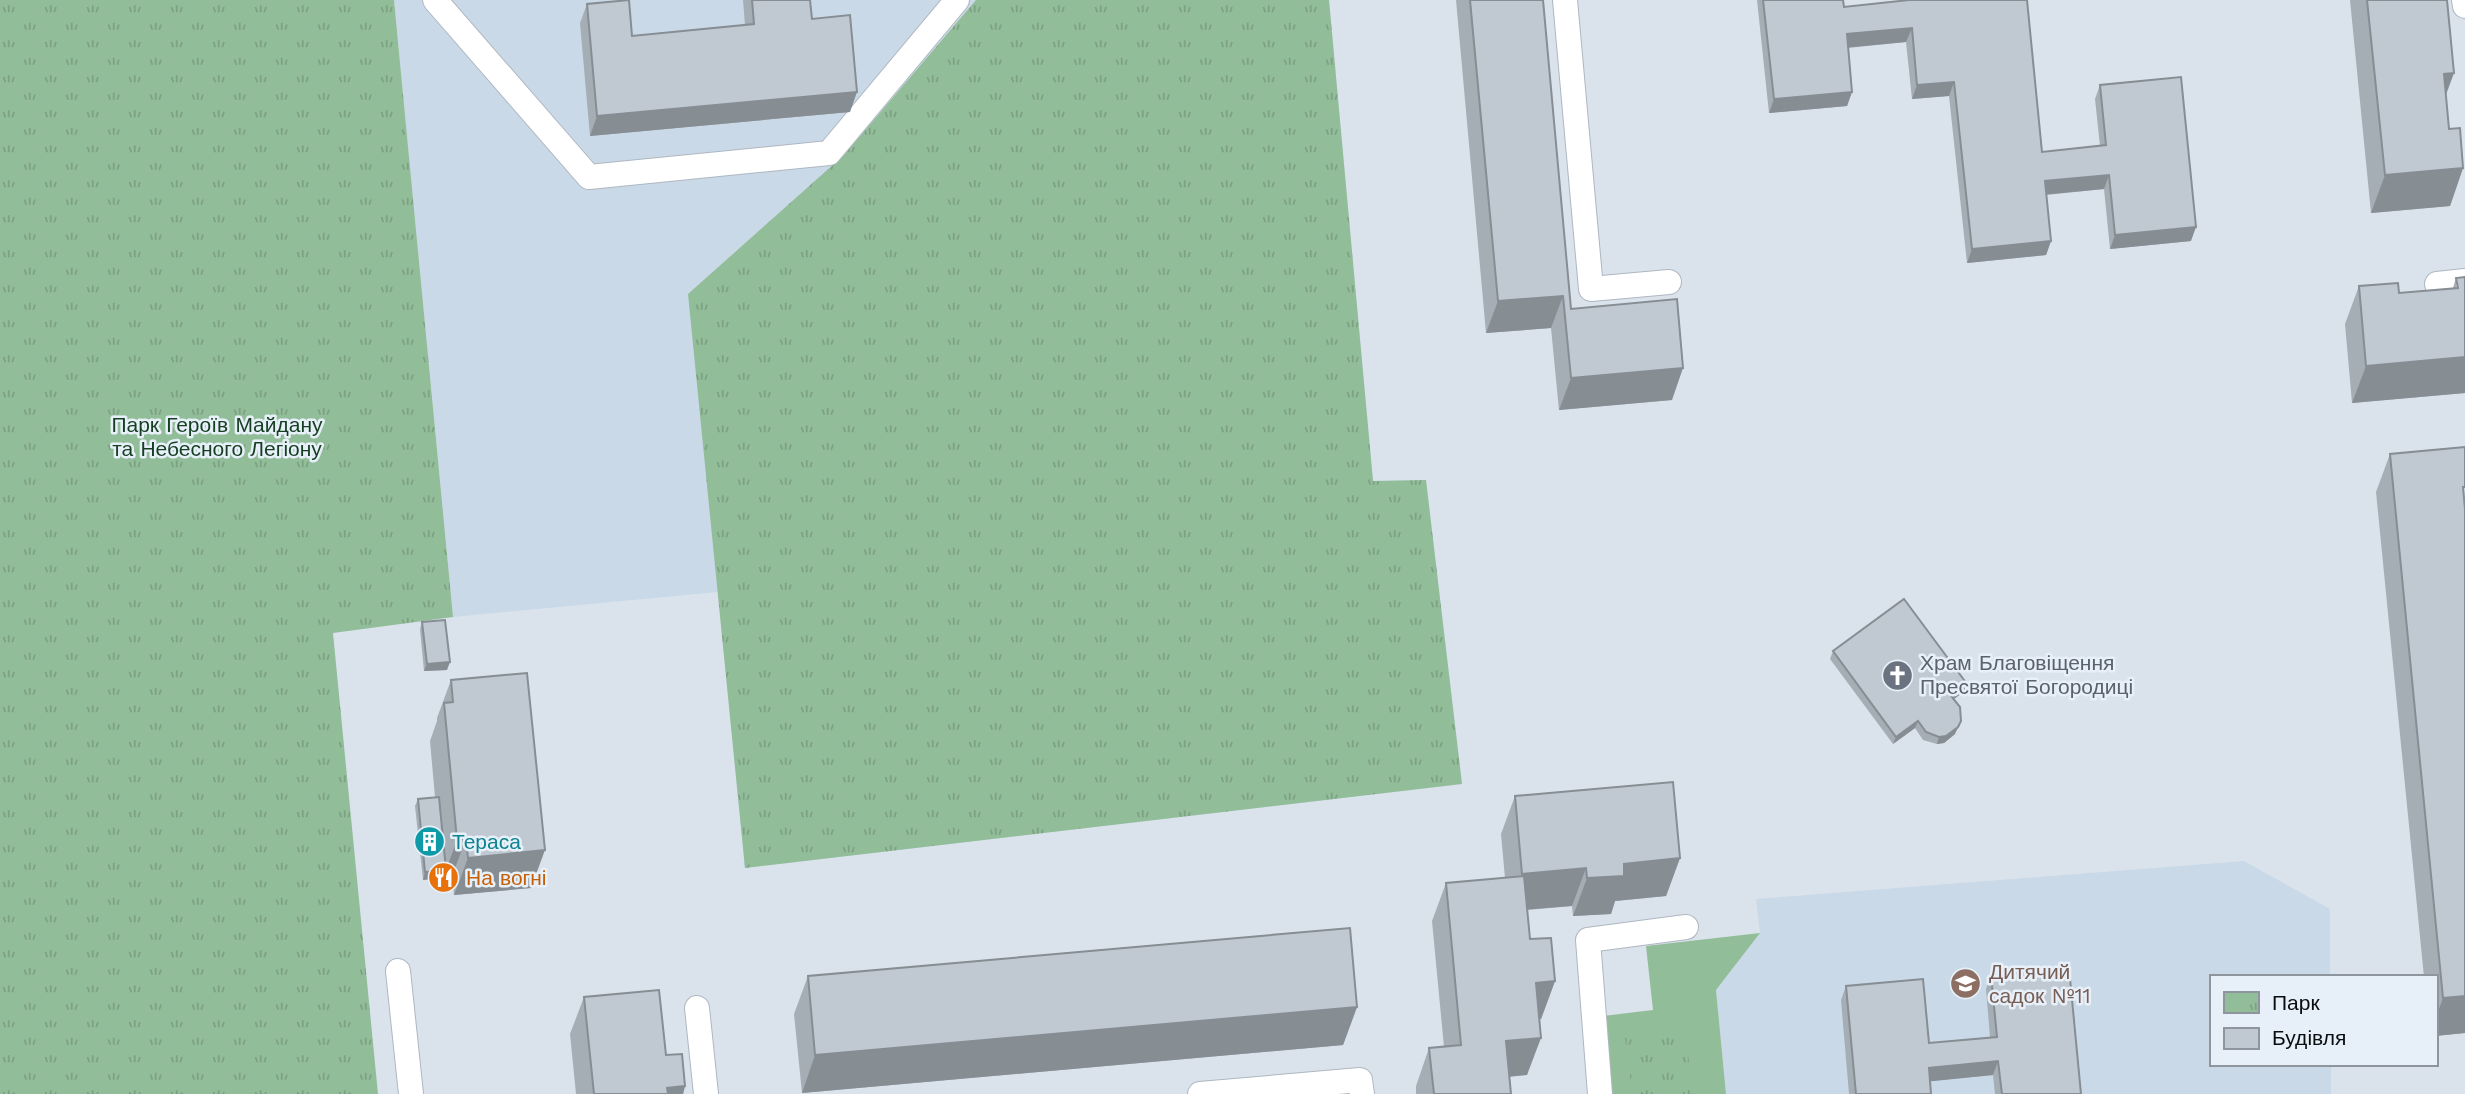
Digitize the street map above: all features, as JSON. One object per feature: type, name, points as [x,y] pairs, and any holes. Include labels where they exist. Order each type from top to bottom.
[{"type":"lane","points":[[435,0],[589,177],[829,153],[957,0]]},
{"type":"lane","points":[[1565,0],[1591,289],[1669,282]]},
{"type":"lane","points":[[2465,0],[2465,6]]},
{"type":"lane","points":[[2437,284],[2465,281]]},
{"type":"lane","points":[[1600,1094],[1588,940],[1686,927]]},
{"type":"lane","points":[[398,971],[411,1094]]},
{"type":"lane","points":[[697,1008],[706,1094]]},
{"type":"lane","points":[[1200,1094],[1360,1080],[1362,1094]]},
{"type":"shaded area","points":[[394,0],[1329,0],[1373,481],[1426,480],[1462,784],[745,868],[718,592],[453,617]]},
{"type":"shaded area","name":"Дитячий садок №11","points":[[2244,861],[2330,909],[2330,975],[2210,975],[2210,1066],[2331,1066],[2331,1094],[1726,1094],[1716,990],[1760,933],[1756,899]]},
{"type":"green space","name":"Парк Героїв Майдану та Небесного Легіону","points":[[0,0],[394,0],[453,617],[333,633],[378,1094],[0,1094]]},
{"type":"green space","points":[[976,0],[1329,0],[1373,481],[1426,480],[1462,784],[745,868],[688,294],[844,155]]},
{"type":"green space","points":[[1760,933],[1716,990],[1726,1094],[1612,1094],[1603,1016],[1653,1010],[1646,946]]},
{"type":"green space","points":[[1685,1031],[1693,1094],[1632,1094],[1625,1037]]},
{"type":"building","points":[[629,0],[632,36],[754,24],[752,0],[810,0],[812,19],[850,15],[857,92],[597,116],[587,4]]},
{"type":"building","points":[[1470,0],[1543,0],[1571,309],[1677,299],[1683,368],[1571,378],[1563,296],[1498,301]]},
{"type":"building","points":[[1763,0],[1843,0],[1844,7],[1909,0],[2027,0],[2042,152],[2106,145],[2100,85],[2181,77],[2196,227],[2115,235],[2109,175],[2045,181],[2051,241],[1972,249],[1954,82],[1917,85],[1912,28],[1847,34],[1852,92],[1774,99]]},
{"type":"building","points":[[2367,0],[2447,0],[2454,73],[2444,74],[2449,129],[2460,128],[2463,168],[2385,175]]},
{"type":"building","points":[[2465,277],[2465,357],[2366,366],[2359,286],[2398,283],[2399,293],[2458,288],[2456,278]]},
{"type":"building","points":[[2465,447],[2465,996],[2443,998],[2390,454]]},
{"type":"building","name":"Храм Благовіщення Пресвятої Богородиці","points":[[1904,599],[1967,684],[1951,696],[1960,707],[1961,721],[1958,727],[1946,736],[1939,737],[1926,732],[1918,721],[1896,737],[1833,651]]},
{"type":"building","points":[[445,620],[450,662],[427,664],[422,622]]},
{"type":"building","points":[[527,673],[545,850],[468,858],[466,839],[457,840],[444,703],[453,702],[451,680]]},
{"type":"building","points":[[1673,782],[1680,858],[1624,864],[1624,876],[1587,878],[1586,868],[1522,874],[1515,796]]},
{"type":"building","name":"Тераса","points":[[439,797],[446,870],[425,872],[418,799]]},
{"type":"building","points":[[1524,876],[1530,939],[1551,938],[1555,981],[1536,983],[1541,1038],[1506,1041],[1511,1094],[1434,1094],[1429,1048],[1461,1045],[1446,883]]},
{"type":"building","points":[[1350,928],[1357,1007],[815,1055],[808,976]]},
{"type":"building","points":[[2069,968],[2081,1094],[2002,1094],[1998,1061],[1929,1068],[1931,1094],[1856,1094],[1846,986],[1923,979],[1929,1043],[1997,1037],[1991,975]]},
{"type":"building","points":[[659,990],[666,1055],[682,1054],[685,1086],[667,1088],[668,1094],[594,1094],[584,997]]},
{"type":"place","name":"Храм Благовіщення Пресвятої Богородиці","points":[[1897,675]]},
{"type":"place","name":"Тераса","points":[[429,842]]},
{"type":"place","name":"На вогні","points":[[443,878]]},
{"type":"place","name":"Дитячий садок №11","points":[[1966,984]]}]
